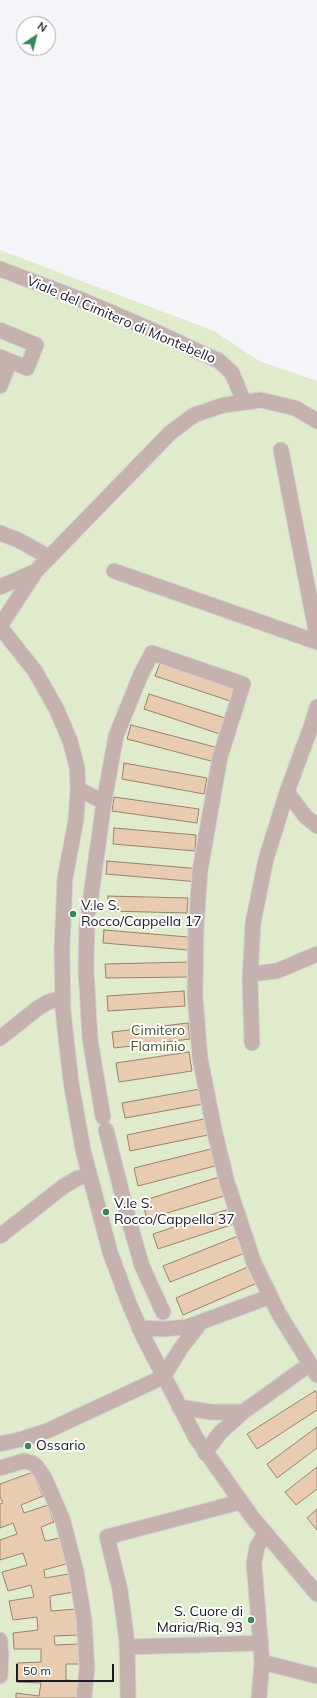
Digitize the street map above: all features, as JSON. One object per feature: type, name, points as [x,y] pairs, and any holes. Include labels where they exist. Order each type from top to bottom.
[{"type":"lane","name":"Viale del Cimitero di Montebello","points":[[0,269],[89,303],[219,361],[232,373],[244,402]]},
{"type":"lane","points":[[0,331],[36,345],[27,368],[5,359],[0,386]]},
{"type":"lane","points":[[317,421],[295,408],[261,400],[224,405],[194,415],[170,433],[36,571],[0,626],[35,671],[57,710],[70,741],[77,767],[78,789],[75,827],[66,878],[62,948],[63,998],[70,1082],[83,1150],[115,1265],[139,1328],[163,1377],[205,1453],[240,1502],[317,1594]]},
{"type":"lane","points":[[281,450],[317,636]]},
{"type":"lane","points":[[0,533],[18,540],[49,558]]},
{"type":"lane","points":[[0,587],[36,571]]},
{"type":"lane","points":[[114,571],[317,642]]},
{"type":"lane","points":[[163,1312],[150,1287],[140,1259],[104,1123],[91,1043],[86,970],[88,916],[104,802],[116,736],[141,674],[152,653],[243,684],[220,757],[200,871],[196,929],[195,996],[200,1058],[220,1157],[249,1249],[269,1297],[313,1370],[243,1412],[220,1433],[205,1453]]},
{"type":"lane","points":[[252,1043],[251,974],[253,923],[266,859],[287,792],[317,707]]},
{"type":"lane","points":[[78,789],[104,802]]},
{"type":"lane","points":[[287,792],[306,816],[317,826]]},
{"type":"lane","points":[[251,974],[277,971],[317,954]]},
{"type":"lane","points":[[0,1038],[38,1008],[48,1002],[63,998]]},
{"type":"lane","points":[[67,1044],[91,1043]]},
{"type":"lane","points":[[0,1236],[64,1186],[78,1178],[89,1175]]},
{"type":"lane","points":[[115,1265],[140,1259]]},
{"type":"lane","points":[[139,1328],[172,1329],[201,1322],[269,1297]]},
{"type":"lane","points":[[0,1444],[22,1439],[47,1430],[163,1377],[181,1348],[201,1322]]},
{"type":"lane","points":[[179,1407],[211,1412],[243,1412]]},
{"type":"lane","points":[[0,1468],[24,1461],[32,1463],[36,1466],[44,1477],[62,1518],[76,1571],[84,1619],[87,1668],[84,1698]]},
{"type":"lane","points":[[128,1698],[127,1647],[120,1590],[107,1536],[240,1502]]},
{"type":"lane","points":[[259,1698],[262,1662],[254,1563],[257,1547],[265,1533]]},
{"type":"lane","points":[[0,1640],[0,1676]]},
{"type":"lane","points":[[127,1647],[261,1643]]},
{"type":"lane","points":[[262,1662],[317,1676]]},
{"type":"green space","name":"Cimitero Flaminio","points":[[0,250],[214,331],[259,361],[317,381],[317,1698],[0,1698]]},
{"type":"building","points":[[160,663],[238,690],[233,702],[155,676]]},
{"type":"building","points":[[149,694],[225,718],[220,734],[144,709]]},
{"type":"building","points":[[131,725],[215,747],[211,761],[127,739]]},
{"type":"building","points":[[124,763],[207,778],[204,794],[122,779]]},
{"type":"building","points":[[114,797],[199,809],[197,823],[112,811]]},
{"type":"building","points":[[114,828],[196,835],[195,851],[113,844]]},
{"type":"building","points":[[107,861],[201,869],[199,882],[106,874]]},
{"type":"building","points":[[108,896],[188,898],[187,913],[108,911]]},
{"type":"building","points":[[104,930],[188,937],[188,950],[103,943]]},
{"type":"building","points":[[190,962],[190,977],[106,978],[105,964]]},
{"type":"building","points":[[184,991],[185,1006],[108,1011],[107,996]]},
{"type":"building","points":[[188,1023],[190,1039],[114,1048],[112,1032]]},
{"type":"building","points":[[189,1052],[192,1071],[119,1082],[116,1063]]},
{"type":"building","points":[[200,1089],[203,1104],[125,1118],[122,1103]]},
{"type":"building","points":[[204,1119],[208,1135],[130,1151],[127,1135]]},
{"type":"building","points":[[211,1149],[215,1166],[138,1186],[134,1168]]},
{"type":"building","points":[[219,1177],[224,1196],[147,1219],[142,1201]]},
{"type":"building","points":[[229,1209],[234,1224],[158,1249],[153,1234]]},
{"type":"building","points":[[238,1236],[245,1253],[170,1282],[163,1266]]},
{"type":"building","points":[[250,1266],[257,1283],[183,1315],[176,1298]]},
{"type":"building","points":[[315,1391],[317,1394],[317,1410],[257,1449],[247,1434]]},
{"type":"building","points":[[317,1427],[317,1448],[277,1478],[267,1464]]},
{"type":"building","points":[[317,1467],[317,1489],[296,1505],[285,1492]]},
{"type":"building","points":[[33,1472],[43,1496],[21,1505],[24,1513],[48,1505],[54,1522],[41,1527],[45,1541],[60,1538],[66,1564],[44,1570],[45,1578],[69,1574],[74,1592],[50,1596],[51,1611],[76,1609],[78,1635],[54,1636],[55,1645],[80,1644],[81,1664],[66,1664],[66,1680],[80,1681],[79,1698],[16,1698],[16,1693],[39,1696],[41,1683],[17,1682],[17,1663],[41,1662],[41,1649],[14,1649],[13,1633],[38,1630],[37,1617],[13,1620],[9,1601],[34,1597],[31,1585],[8,1591],[2,1572],[27,1565],[23,1553],[0,1560],[0,1540],[17,1534],[13,1523],[0,1528],[0,1504],[3,1503],[0,1497],[0,1484]]},
{"type":"building","points":[[317,1509],[317,1530],[307,1518]]},
{"type":"place","name":"V.le S. Rocco/Cappella 17","points":[[73,914]]},
{"type":"place","name":"V.le S. Rocco/Cappella 37","points":[[106,1212]]},
{"type":"place","name":"Ossario","points":[[28,1446]]},
{"type":"place","name":"S. Cuore di Maria/Riq. 93","points":[[251,1620]]}]
